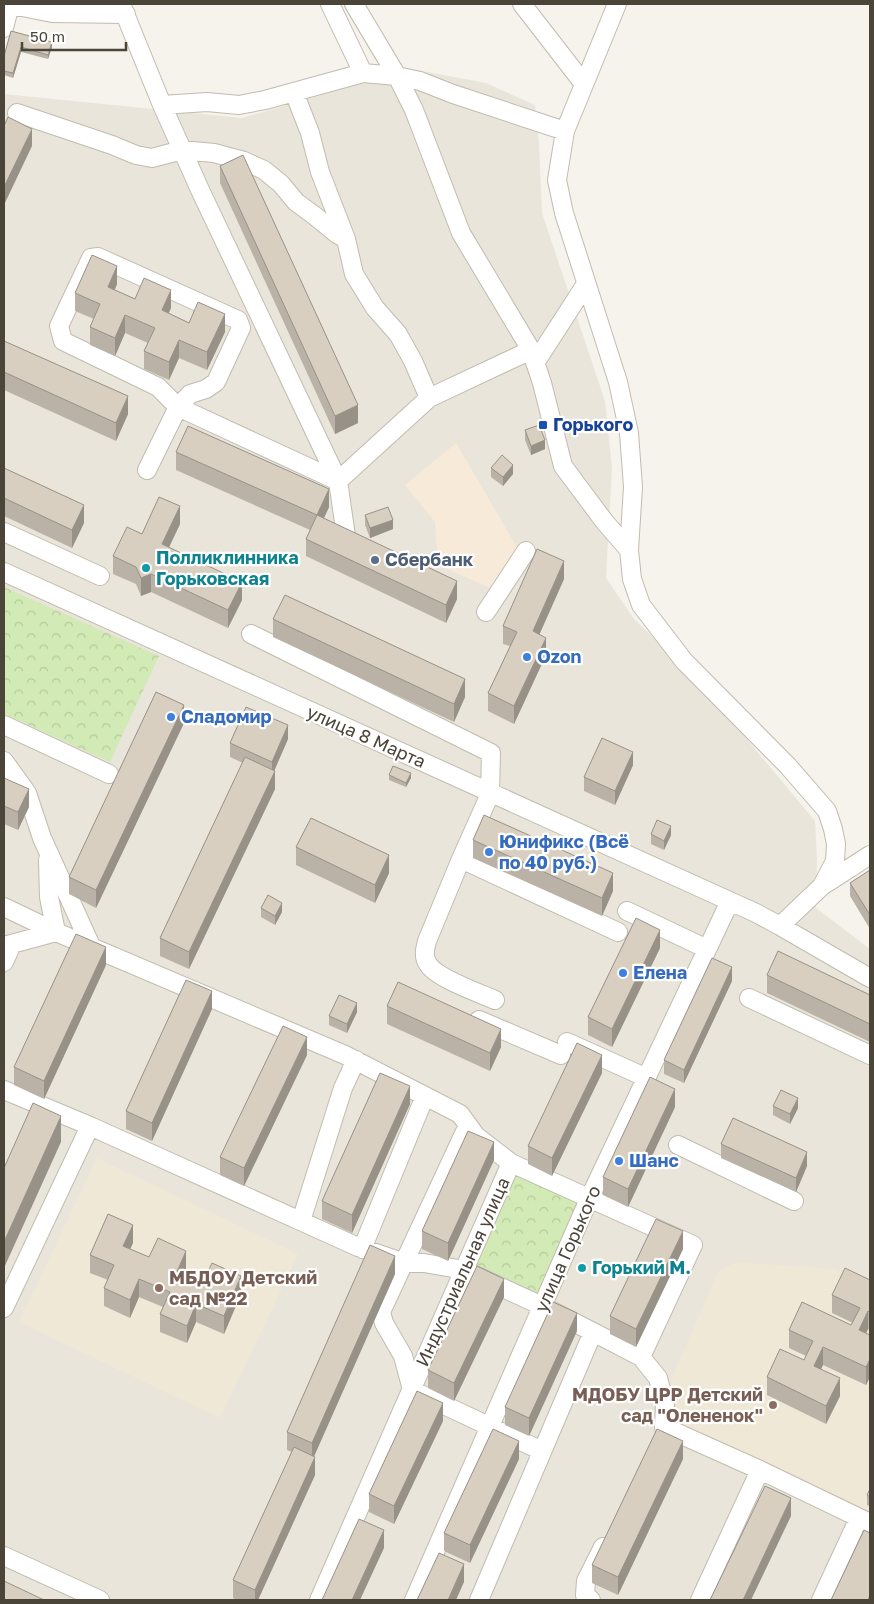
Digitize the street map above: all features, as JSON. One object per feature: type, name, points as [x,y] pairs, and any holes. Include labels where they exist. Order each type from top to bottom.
[{"type":"street","points":[[4,28],[8,4],[52,13],[123,9],[182,150],[338,481],[346,536]]},
{"type":"street","points":[[330,4],[362,73]]},
{"type":"street","points":[[354,4],[397,76],[414,110],[461,233],[533,357],[563,466],[628,550]]},
{"type":"street","points":[[522,4],[584,84]]},
{"type":"street","points":[[617,4],[566,131],[557,180],[564,213],[618,382],[629,433],[634,487],[628,550],[632,579],[642,605],[684,661],[788,766],[827,811],[836,844],[834,861],[822,886]]},
{"type":"street","points":[[162,105],[207,102],[239,105],[362,73],[397,76],[420,81],[453,94],[566,131]]},
{"type":"street","points":[[294,92],[310,134],[320,172],[346,239],[354,274],[375,308],[398,334],[413,361],[428,398]]},
{"type":"street","points":[[17,113],[112,144],[136,155],[152,158],[182,150],[214,153],[244,161],[264,170],[281,184],[296,202],[336,234],[346,239]]},
{"type":"street","points":[[147,470],[178,407],[190,394],[206,389],[216,382],[241,328],[238,320],[98,257],[91,258],[59,326],[63,340],[158,387],[178,407],[338,481]]},
{"type":"street","points":[[338,481],[428,398],[533,357],[586,284]]},
{"type":"street","points":[[4,532],[100,576]]},
{"type":"street","points":[[486,612],[526,551]]},
{"type":"street","name":"улица 8 Марта","points":[[4,572],[490,794],[730,901],[780,926],[870,978]]},
{"type":"street","points":[[251,634],[491,754],[490,794],[427,941],[424,954],[428,965],[440,975],[495,1000]]},
{"type":"street","points":[[4,725],[109,774]]},
{"type":"street","points":[[4,762],[27,793],[48,851],[91,946]]},
{"type":"street","points":[[4,962],[8,945],[56,932],[49,897],[48,851]]},
{"type":"street","points":[[780,926],[822,886],[870,855]]},
{"type":"street","points":[[461,859],[618,932]]},
{"type":"street","name":"улица Горького","points":[[414,1600],[589,1199],[730,901]]},
{"type":"street","name":"Индустриальная улица","points":[[4,907],[56,932],[356,1060],[460,1114],[476,1136],[511,1162],[318,1600]]},
{"type":"street","points":[[627,912],[707,949]]},
{"type":"street","points":[[749,998],[870,1055]]},
{"type":"street","points":[[460,1012],[647,1078]]},
{"type":"street","points":[[301,1221],[343,1088],[356,1060]]},
{"type":"street","points":[[4,1090],[90,1126],[362,1249],[405,1263],[424,1263],[464,1270],[542,1306],[641,1357],[658,1378],[665,1405],[664,1427],[655,1444]]},
{"type":"street","points":[[362,1249],[425,1096]]},
{"type":"street","points":[[27,1119],[35,1102]]},
{"type":"street","points":[[468,1125],[381,1312],[384,1322],[403,1356],[412,1390],[542,1451]]},
{"type":"street","points":[[4,1308],[90,1126]]},
{"type":"street","points":[[678,1145],[794,1201]]},
{"type":"street","points":[[511,1162],[693,1245],[641,1357]]},
{"type":"street","points":[[479,1600],[593,1332]]},
{"type":"street","points":[[664,1427],[865,1520],[820,1600]]},
{"type":"street","points":[[700,1600],[760,1470]]},
{"type":"street","points":[[591,1600],[585,1595],[586,1581],[612,1530]]},
{"type":"street","points":[[4,1556],[100,1600]]},
{"type":"shaded area","name":"Горького","points":[[411,69],[486,83],[535,105],[542,213],[605,401],[612,468],[606,578],[634,619],[700,683],[815,821],[817,858],[816,908],[870,949],[870,1600],[4,1600],[4,94],[242,118]]},
{"type":"shaded area","points":[[456,443],[517,547],[495,590],[438,565],[435,522],[405,485]]},
{"type":"shaded area","name":"МБДОУ Детский сад №22","points":[[97,1158],[298,1254],[220,1418],[19,1322]]},
{"type":"shaded area","name":"МДОБУ ЦРР Детский сад \"Олененок\"","points":[[737,1262],[834,1269],[870,1284],[870,1513],[681,1427],[670,1382],[719,1270]]},
{"type":"green space","points":[[4,587],[159,656],[110,762],[4,714]]},
{"type":"green space","points":[[511,1163],[589,1199],[542,1306],[464,1270]]},
{"type":"building","points":[[11,31],[52,42],[48,55],[21,47],[13,73],[4,71],[4,56]]},
{"type":"building","points":[[8,117],[32,129],[4,187],[4,126]]},
{"type":"building","points":[[243,155],[358,405],[335,416],[220,166]]},
{"type":"building","points":[[92,255],[117,266],[108,287],[135,299],[144,278],[171,290],[162,310],[189,323],[198,302],[225,314],[207,352],[179,340],[169,362],[144,351],[155,328],[125,315],[115,338],[90,327],[100,304],[75,293]]},
{"type":"building","points":[[4,341],[128,396],[116,423],[4,372]]},
{"type":"building","points":[[539,425],[545,440],[531,446],[525,430]]},
{"type":"building","points":[[188,426],[329,489],[317,515],[176,452]]},
{"type":"building","points":[[502,455],[513,465],[503,477],[491,468]]},
{"type":"building","points":[[4,468],[84,505],[72,530],[4,498]]},
{"type":"building","points":[[159,497],[180,506],[162,544],[242,582],[228,610],[151,574],[141,578],[136,567],[113,556],[127,527],[142,534]]},
{"type":"building","points":[[388,507],[393,520],[370,528],[365,515]]},
{"type":"building","points":[[317,515],[457,581],[446,605],[306,539]]},
{"type":"building","points":[[537,549],[564,561],[533,631],[546,638],[514,706],[488,693],[517,632],[503,626]]},
{"type":"building","points":[[285,595],[465,679],[454,704],[273,619]]},
{"type":"building","points":[[156,692],[184,705],[96,890],[69,877]]},
{"type":"building","points":[[246,707],[288,725],[272,762],[230,743]]},
{"type":"building","points":[[602,738],[633,752],[615,791],[584,777]]},
{"type":"building","points":[[245,757],[275,771],[189,952],[160,938]]},
{"type":"building","points":[[393,766],[411,773],[406,783],[389,775]]},
{"type":"building","points":[[4,778],[29,789],[18,812],[4,806]]},
{"type":"building","points":[[484,815],[613,873],[602,898],[473,840]]},
{"type":"building","points":[[311,818],[389,855],[375,885],[296,847]]},
{"type":"building","points":[[657,820],[671,826],[664,841],[651,834]]},
{"type":"building","points":[[870,870],[870,915],[850,883]]},
{"type":"building","points":[[268,895],[282,903],[275,916],[261,908]]},
{"type":"building","points":[[636,918],[660,930],[612,1029],[588,1017]]},
{"type":"building","points":[[76,934],[106,947],[44,1081],[14,1067]]},
{"type":"building","points":[[778,951],[870,995],[870,1024],[767,975]]},
{"type":"building","points":[[712,958],[732,967],[684,1070],[664,1060]]},
{"type":"building","points":[[186,980],[212,991],[152,1123],[126,1111]]},
{"type":"building","points":[[398,982],[501,1029],[490,1053],[387,1006]]},
{"type":"building","points":[[339,995],[357,1003],[347,1024],[329,1016]]},
{"type":"building","points":[[283,1026],[307,1037],[244,1168],[220,1157]]},
{"type":"building","points":[[577,1043],[602,1055],[552,1158],[528,1146]]},
{"type":"building","points":[[380,1073],[410,1086],[352,1215],[322,1201]]},
{"type":"building","points":[[650,1077],[675,1089],[628,1189],[603,1177]]},
{"type":"building","points":[[781,1090],[798,1098],[790,1114],[773,1106]]},
{"type":"building","points":[[33,1103],[61,1116],[4,1242],[4,1168]]},
{"type":"building","points":[[733,1118],[807,1152],[796,1178],[721,1144]]},
{"type":"building","points":[[468,1131],[494,1142],[448,1243],[422,1231]]},
{"type":"building","points":[[108,1214],[133,1225],[123,1246],[149,1257],[158,1238],[186,1251],[176,1274],[202,1285],[212,1263],[241,1276],[224,1316],[196,1304],[187,1326],[160,1314],[170,1292],[139,1279],[130,1300],[104,1288],[114,1265],[90,1255]]},
{"type":"building","points":[[656,1219],[683,1231],[636,1329],[610,1316]]},
{"type":"building","points":[[370,1245],[395,1256],[312,1443],[287,1432]]},
{"type":"building","points":[[477,1266],[504,1279],[454,1383],[428,1370]]},
{"type":"building","points":[[845,1268],[870,1280],[870,1312],[868,1311],[859,1330],[870,1335],[870,1359],[866,1367],[823,1347],[814,1366],[840,1378],[826,1406],[767,1377],[780,1349],[804,1360],[813,1341],[789,1330],[802,1302],[851,1325],[860,1308],[832,1295]]},
{"type":"building","points":[[553,1302],[577,1313],[529,1418],[505,1407]]},
{"type":"building","points":[[417,1391],[443,1403],[394,1506],[369,1494]]},
{"type":"building","points":[[493,1429],[519,1441],[470,1545],[444,1533]]},
{"type":"building","points":[[657,1429],[683,1441],[618,1577],[592,1565]]},
{"type":"building","points":[[294,1447],[315,1457],[255,1590],[233,1580]]},
{"type":"building","points":[[765,1486],[791,1498],[743,1600],[710,1600]]},
{"type":"building","points":[[359,1519],[384,1530],[352,1600],[322,1600]]},
{"type":"building","points":[[864,1530],[870,1533],[870,1595],[868,1600],[831,1600]]},
{"type":"building","points":[[439,1553],[464,1564],[448,1600],[417,1600]]},
{"type":"building","points":[[4,1581],[44,1600],[4,1600]]},
{"type":"place","name":"Горького","points":[[543,425]]},
{"type":"place","name":"Сбербанк","points":[[375,560]]},
{"type":"place","name":"Полликлинника Горьковская","points":[[146,568]]},
{"type":"place","name":"Ozon","points":[[527,657]]},
{"type":"place","name":"Сладомир","points":[[171,717]]},
{"type":"place","name":"Юнификс (Всё по 40 руб.)","points":[[489,852]]},
{"type":"place","name":"Елена","points":[[623,973]]},
{"type":"place","name":"Шанс","points":[[619,1161]]},
{"type":"place","name":"Горький М.","points":[[582,1268]]},
{"type":"place","name":"МБДОУ Детский сад №22","points":[[159,1288]]},
{"type":"place","name":"МДОБУ ЦРР Детский сад \"Олененок\"","points":[[773,1405]]}]
